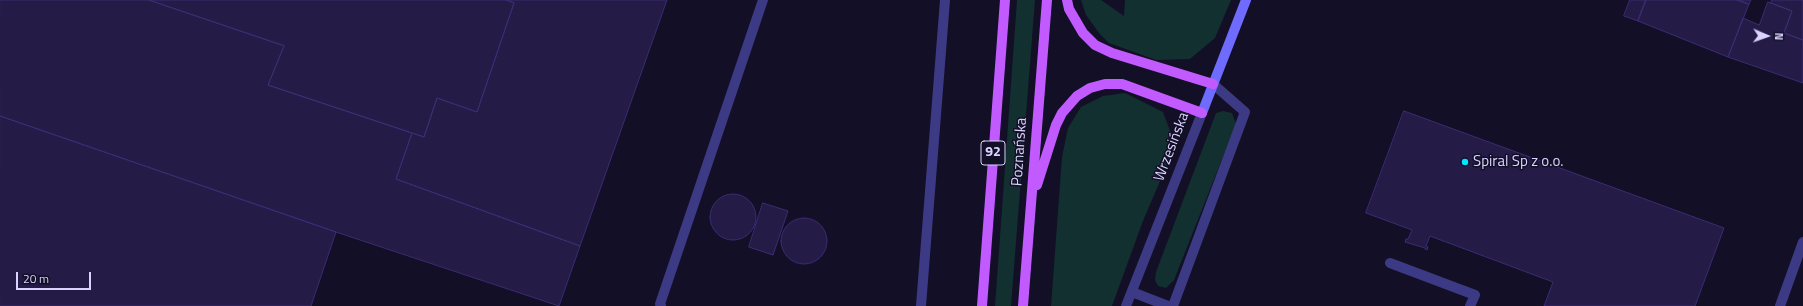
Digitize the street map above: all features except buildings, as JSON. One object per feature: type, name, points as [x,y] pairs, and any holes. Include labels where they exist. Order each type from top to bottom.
[{"type":"main road","name":"Poznańska","points":[[982,306],[1005,0]]},
{"type":"main road","name":"Poznańska","points":[[1024,306],[1047,0]]},
{"type":"main road","points":[[1067,0],[1069,9],[1084,33],[1095,45],[1112,53],[1213,84]]},
{"type":"main road","points":[[1032,200],[1056,125],[1062,113],[1077,96],[1090,88],[1105,84],[1122,84],[1202,113]]},
{"type":"street","points":[[661,306],[662,297],[763,0]]},
{"type":"street","points":[[921,306],[945,0]]},
{"type":"street","name":"Wrzesińska","points":[[1126,306],[1246,0]]},
{"type":"street","points":[[1173,306],[1245,112],[1213,84]]},
{"type":"street","points":[[1780,306],[1803,242]]},
{"type":"street","points":[[1390,263],[1474,295],[1470,306]]},
{"type":"street","points":[[1132,292],[1168,306]]},
{"type":"green space","points":[[1017,0],[1035,0],[1011,306],[995,306]]},
{"type":"green space","points":[[1081,0],[1101,0],[1124,16],[1125,0],[1231,0],[1215,38],[1190,59],[1156,60],[1109,43],[1099,33],[1086,15]]},
{"type":"green space","points":[[1125,93],[1163,112],[1172,136],[1172,153],[1143,221],[1112,306],[1051,306],[1062,157],[1068,128],[1081,107],[1103,96]]},
{"type":"green space","points":[[1223,111],[1232,113],[1236,124],[1174,280],[1166,288],[1158,286],[1155,280],[1156,272],[1216,113]]},
{"type":"place","name":"Spiral Sp z o.o.","points":[[1465,162]]}]
